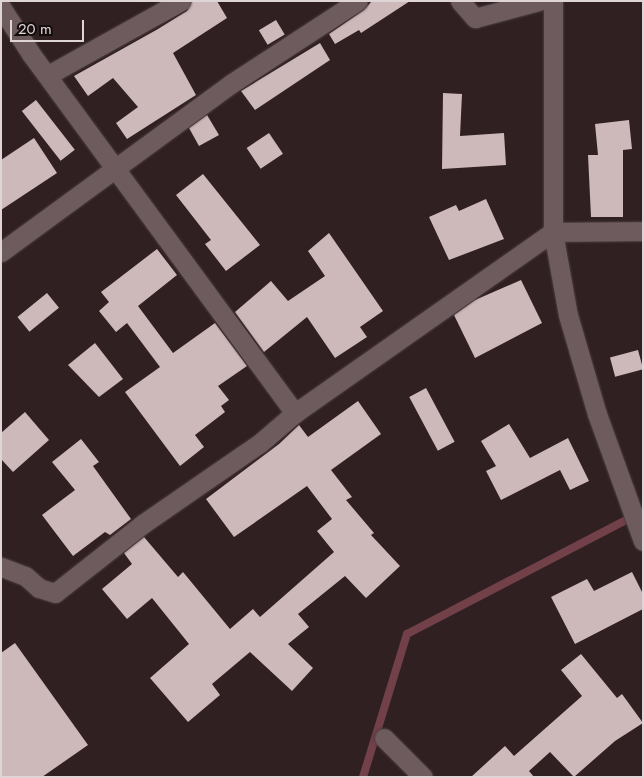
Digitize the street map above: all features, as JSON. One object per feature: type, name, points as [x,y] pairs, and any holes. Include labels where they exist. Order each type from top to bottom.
[{"type":"street","points":[[48,75],[181,1]]},
{"type":"street","points":[[1,252],[232,84],[358,1]]},
{"type":"street","points":[[460,1],[475,18],[539,1]]},
{"type":"street","points":[[553,1],[554,232],[568,315],[597,414],[643,541]]},
{"type":"street","points":[[1,7],[116,170],[295,413]]},
{"type":"street","points":[[1,568],[25,576],[38,588],[55,593],[144,523],[260,443],[295,413],[554,232],[643,232]]},
{"type":"street","points":[[384,738],[423,777]]},
{"type":"building","points":[[192,1],[217,1],[227,18],[173,53],[196,95],[127,139],[116,123],[138,107],[113,78],[88,96],[74,76],[187,11]]},
{"type":"building","points":[[372,1],[410,1],[361,33],[359,30],[335,44],[329,34],[364,10]]},
{"type":"building","points":[[276,20],[285,35],[268,45],[259,30]]},
{"type":"building","points":[[320,43],[330,60],[255,110],[241,91]]},
{"type":"building","points":[[443,93],[462,94],[460,136],[504,133],[506,165],[442,169]]},
{"type":"building","points":[[36,100],[75,150],[61,161],[22,111]]},
{"type":"building","points":[[207,115],[219,135],[199,146],[189,128]]},
{"type":"building","points":[[629,120],[632,149],[623,150],[623,217],[591,217],[588,155],[598,155],[595,124]]},
{"type":"building","points":[[269,133],[283,154],[261,169],[247,148]]},
{"type":"building","points":[[34,138],[57,173],[1,210],[1,160]]},
{"type":"building","points":[[203,174],[260,245],[226,271],[205,244],[211,240],[176,195]]},
{"type":"building","points":[[486,199],[504,239],[449,260],[429,217],[456,205],[459,211]]},
{"type":"building","points":[[329,233],[383,311],[360,327],[367,337],[335,358],[307,317],[264,352],[235,312],[271,281],[288,301],[325,276],[308,251]]},
{"type":"building","points":[[157,249],[177,275],[138,306],[173,353],[215,323],[247,366],[218,386],[229,400],[221,406],[225,412],[195,435],[204,447],[180,466],[125,392],[160,367],[127,323],[116,332],[99,311],[109,302],[101,292]]},
{"type":"building","points":[[521,280],[542,323],[475,358],[454,315],[475,300]]},
{"type":"building","points":[[47,293],[59,308],[29,332],[17,317]]},
{"type":"building","points":[[95,343],[123,379],[99,397],[68,365]]},
{"type":"building","points":[[638,350],[643,369],[615,377],[610,358]]},
{"type":"building","points":[[426,388],[455,442],[438,451],[409,397]]},
{"type":"building","points":[[358,401],[381,434],[331,470],[352,497],[346,500],[374,533],[371,535],[400,566],[366,598],[345,576],[298,614],[309,627],[288,644],[313,668],[292,691],[250,652],[212,684],[220,695],[188,722],[150,678],[189,644],[152,598],[127,619],[102,589],[132,564],[124,553],[144,537],[178,577],[183,572],[230,629],[253,609],[260,617],[334,552],[317,531],[332,519],[307,486],[234,537],[206,499],[279,444],[299,425],[308,437]]},
{"type":"building","points":[[25,412],[49,440],[13,472],[1,459],[1,433]]},
{"type":"building","points":[[509,424],[530,458],[568,438],[589,481],[570,490],[560,470],[501,500],[486,471],[496,466],[481,441]]},
{"type":"building","points":[[81,439],[99,462],[93,466],[131,519],[110,535],[105,532],[73,556],[42,515],[75,490],[52,462]]},
{"type":"building","points":[[632,572],[643,594],[643,609],[575,644],[551,597],[587,579],[594,591]]},
{"type":"building","points":[[15,643],[88,745],[42,777],[1,777],[1,653]]},
{"type":"building","points":[[581,654],[617,698],[622,694],[643,723],[615,741],[574,777],[550,752],[529,771],[534,777],[471,777],[505,746],[514,756],[582,696],[561,670]]},
{"type":"waterway","points":[[363,777],[407,634],[643,511]]}]
